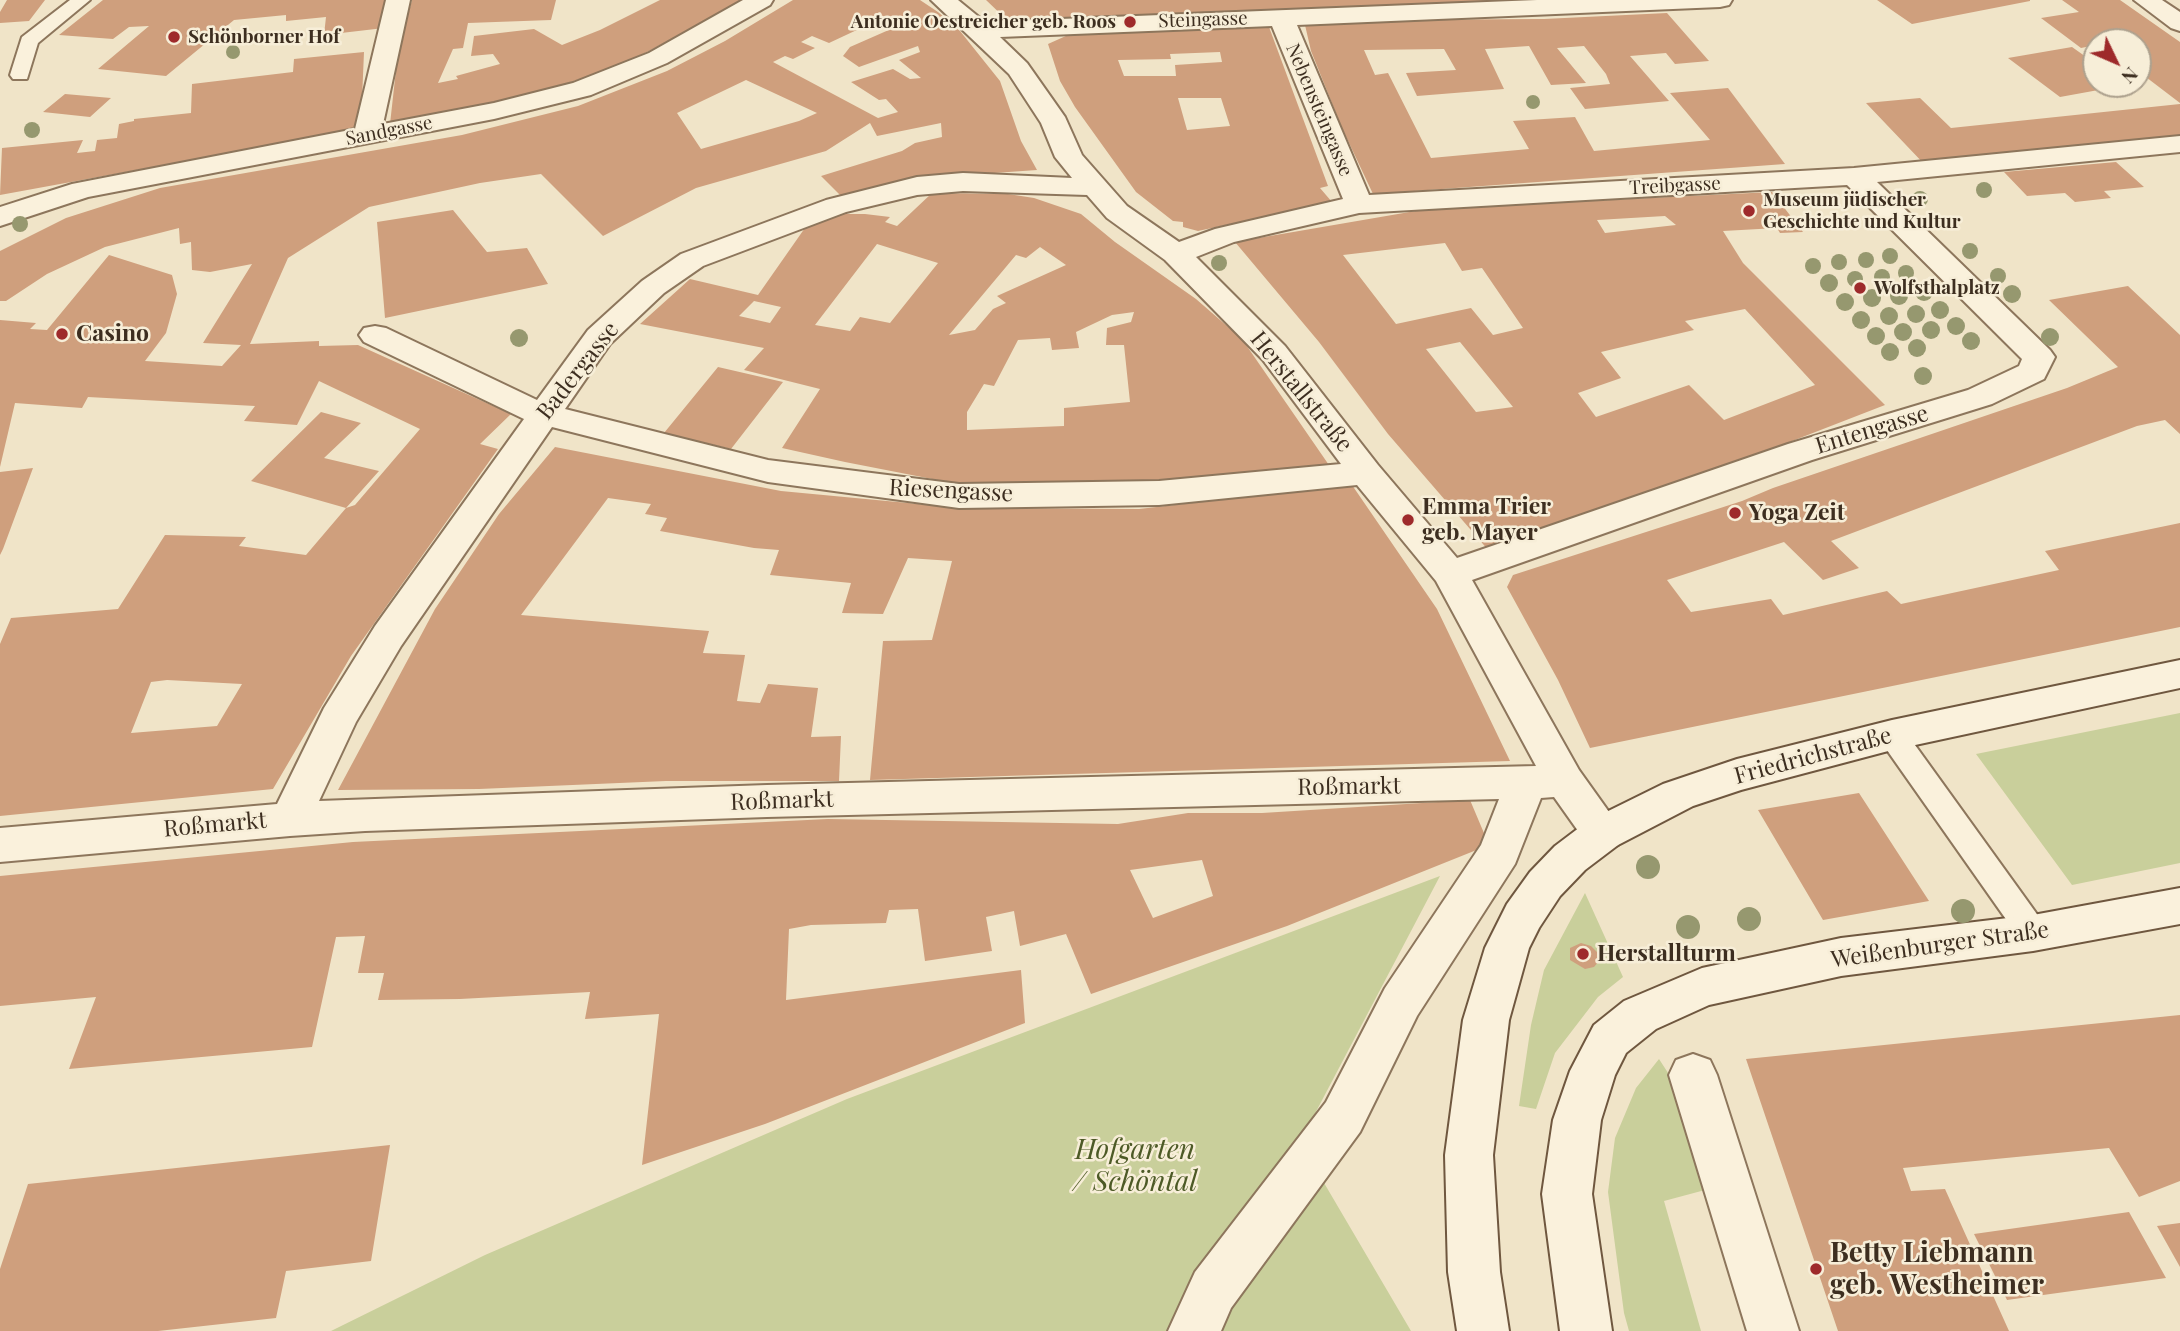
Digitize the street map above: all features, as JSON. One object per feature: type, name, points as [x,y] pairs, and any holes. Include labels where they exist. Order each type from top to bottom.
[{"type":"street","points":[[367,135],[398,0]]},
{"type":"street","name":"Sandgasse","points":[[0,217],[82,190],[494,111],[582,89],[658,58],[761,0]]},
{"type":"street","name":"Herstallstraße","points":[[943,0],[979,30],[1018,69],[1055,123],[1069,157],[1117,212],[1176,254],[1274,354],[1366,473],[1450,574],[1545,782],[1603,833]]},
{"type":"street","name":"Steingasse","points":[[979,30],[1720,0]]},
{"type":"street","points":[[2147,0],[2180,23]]},
{"type":"street","name":"Nebensteingasse","points":[[1281,17],[1359,204]]},
{"type":"street","name":"Treibgasse","points":[[1176,254],[1225,235],[1359,204],[1854,177],[2180,144]]},
{"type":"street","name":"Entengasse","points":[[1450,574],[1795,447],[1980,397],[2033,372],[2039,357],[1854,177]]},
{"type":"street","name":"Badergasse","points":[[290,819],[338,719],[388,636],[542,414],[599,337],[653,287],[692,260],[836,206],[917,186],[963,182],[1096,187]]},
{"type":"street","name":"Riesengasse","points":[[375,335],[507,400],[542,414],[768,471],[854,484],[959,496],[1159,493],[1366,473]]},
{"type":"street","name":"Friedrichstraße","points":[[1483,1331],[1474,1272],[1469,1155],[1486,1020],[1507,948],[1522,917],[1545,884],[1570,858],[1603,833],[1678,795],[1796,758],[2180,674]]},
{"type":"street","points":[[1194,1331],[1213,1290],[1343,1117],[1401,1002],[1545,782]]},
{"type":"street","name":"Roßmarkt","points":[[0,845],[290,819],[767,801],[1545,782]]},
{"type":"street","name":"Weißenburger Straße","points":[[1586,1331],[1567,1194],[1577,1120],[1593,1071],[1610,1039],[1640,1015],[1702,987],[1841,957],[2033,933],[2180,906]]},
{"type":"street","points":[[1693,1074],[1773,1331]]},
{"type":"lane","points":[[20,75],[29,41],[81,0]]},
{"type":"lane","points":[[1892,735],[2033,933]]},
{"type":"green space","points":[[2180,713],[2180,863],[2072,885],[1976,754]]},
{"type":"green space","name":"Hofgarten / Schöntal","points":[[1440,876],[1300,1142],[1411,1331],[331,1331],[485,1255],[847,1099]]},
{"type":"green space","points":[[1585,893],[1623,977],[1598,997],[1555,1053],[1536,1109],[1519,1106],[1531,1025],[1544,970]]},
{"type":"green space","points":[[1659,1059],[1672,1079],[1705,1190],[1664,1201],[1701,1331],[1629,1331],[1624,1313],[1608,1192],[1615,1138],[1636,1088]]},
{"type":"building","points":[[7,0],[45,0],[29,21],[0,23],[0,12]]},
{"type":"building","name":"Schönborner Hof","points":[[103,0],[390,0],[384,28],[324,35],[326,17],[286,21],[286,15],[234,20],[166,76],[98,69],[149,26],[129,27],[113,39],[59,35]]},
{"type":"building","points":[[412,0],[556,0],[551,20],[468,23],[463,48],[453,49],[438,83],[500,64],[493,54],[471,56],[474,36],[534,29],[562,45],[600,30],[660,0],[744,0],[647,52],[602,72],[527,96],[390,124],[398,52]]},
{"type":"building","points":[[793,0],[920,0],[960,31],[1000,81],[1021,141],[1037,170],[923,178],[844,199],[821,176],[902,151],[915,143],[942,137],[941,123],[877,136],[870,123],[826,151],[696,188],[603,236],[541,174],[480,183],[369,207],[288,258],[250,344],[319,341],[319,346],[358,345],[511,414],[480,444],[498,449],[351,656],[273,789],[0,816],[0,644],[11,618],[118,609],[165,535],[246,537],[239,546],[306,555],[346,508],[355,505],[420,429],[319,381],[297,425],[244,421],[255,406],[88,397],[82,408],[15,403],[0,467],[0,320],[36,323],[30,329],[47,330],[109,255],[172,275],[177,294],[166,333],[145,361],[222,366],[241,345],[203,343],[252,264],[210,272],[192,270],[191,242],[180,244],[179,228],[105,247],[47,274],[6,301],[0,301],[0,251],[66,218],[160,188],[462,135],[578,106],[667,71],[725,41]],"holes":[[[876,21],[891,29],[850,47],[843,56],[859,67],[918,46],[920,52],[899,60],[921,78],[910,79],[893,69],[851,82],[879,100],[886,99],[898,112],[878,118],[773,62],[785,56],[793,59],[815,48],[801,42],[812,36],[829,43]],[[746,80],[817,113],[799,121],[701,149],[677,113]],[[167,680],[242,684],[217,726],[131,733],[151,682]]]},
{"type":"building","points":[[986,0],[1515,0],[1515,2],[1008,21]]},
{"type":"building","points":[[1877,0],[2030,0],[2030,1],[1912,24]]},
{"type":"building","points":[[2062,0],[2120,0],[2180,42],[2180,103],[2152,82],[2152,28],[2082,28],[2081,48],[2041,18],[2079,12]]},
{"type":"building","points":[[1667,13],[1709,61],[1675,64],[1666,53],[1630,56],[1669,101],[1585,109],[1570,88],[1610,84],[1606,74],[1584,46],[1557,48],[1586,83],[1551,85],[1529,46],[1485,49],[1504,89],[1417,96],[1406,73],[1456,70],[1444,49],[1364,50],[1375,75],[1388,73],[1431,158],[1529,149],[1513,121],[1575,117],[1594,151],[1710,140],[1670,93],[1728,88],[1785,164],[1373,194],[1342,128],[1311,51],[1305,25],[1375,20],[1544,19]]},
{"type":"building","points":[[1269,27],[1328,186],[1320,188],[1332,202],[1198,231],[1183,227],[1183,222],[1173,221],[1136,192],[1075,107],[1060,81],[1048,44],[1077,31]],"holes":[[[1220,52],[1222,62],[1175,65],[1176,76],[1124,76],[1118,60],[1171,59],[1170,54]],[[1178,98],[1221,98],[1230,126],[1187,130]]]},
{"type":"building","points":[[2072,47],[2082,54],[2082,93],[2060,97],[2008,58]]},
{"type":"building","points":[[364,52],[361,123],[355,130],[0,195],[2,148],[83,140],[77,153],[95,151],[97,140],[117,138],[119,124],[134,119],[191,113],[192,84],[293,72],[294,59]]},
{"type":"building","points":[[65,94],[111,98],[90,117],[43,112]]},
{"type":"building","points":[[1920,98],[1951,128],[2180,104],[2180,140],[1926,166],[1866,103]]},
{"type":"building","points":[[2116,162],[2144,187],[2104,191],[2111,198],[2075,202],[2065,193],[2027,196],[2004,172]]},
{"type":"building","points":[[1772,192],[1803,232],[1780,233],[1777,228],[1723,231],[1743,263],[1885,405],[1751,457],[1489,551],[1388,434],[1319,342],[1235,242],[1427,209]],"holes":[[[1665,216],[1676,225],[1605,233],[1597,220]],[[1445,243],[1462,271],[1482,268],[1523,328],[1493,335],[1471,308],[1396,324],[1343,255]],[[1745,309],[1815,385],[1724,420],[1689,385],[1596,417],[1578,393],[1621,378],[1601,352],[1694,330],[1685,321]],[[1460,342],[1513,407],[1476,412],[1426,349]]]},
{"type":"building","points":[[932,193],[1008,194],[1034,198],[1081,214],[1115,242],[1196,299],[1242,339],[1331,468],[1143,482],[968,486],[845,462],[782,448],[820,389],[744,370],[764,348],[640,324],[690,279],[758,295],[807,225],[841,214],[865,214],[890,217],[885,222],[897,226]],"holes":[[[877,244],[938,263],[890,323],[860,317],[850,331],[815,325]],[[1040,247],[1066,265],[997,296],[1006,303],[993,309],[975,330],[949,335],[1016,255],[1026,258]],[[754,301],[781,307],[770,323],[739,316]],[[1134,312],[1131,322],[1107,328],[1106,345],[1124,345],[1130,402],[1064,408],[1064,426],[967,430],[967,412],[984,384],[994,386],[1018,340],[1050,338],[1052,350],[1079,348],[1076,332],[1112,315]]]},
{"type":"building","points":[[453,210],[487,252],[527,248],[548,284],[385,318],[377,222]]},
{"type":"building","points":[[2128,286],[2180,335],[2180,434],[2165,420],[2137,426],[1831,541],[1859,568],[1823,580],[1784,542],[1667,580],[1691,612],[1771,599],[1783,615],[1887,591],[1901,604],[2059,570],[2045,551],[2180,523],[2180,627],[1590,748],[1558,680],[1507,587],[1513,575],[1742,501],[2067,388],[2118,367],[2049,300]]},
{"type":"building","points":[[718,367],[783,382],[731,449],[664,433]]},
{"type":"building","points":[[321,412],[361,423],[324,458],[379,471],[346,508],[251,481]]},
{"type":"building","points":[[555,447],[781,491],[961,508],[1139,509],[1352,485],[1437,609],[1510,761],[870,780],[883,641],[932,640],[952,561],[908,558],[883,614],[842,613],[851,583],[770,575],[779,550],[660,531],[667,518],[645,514],[651,504],[608,498],[521,615],[709,631],[703,653],[745,655],[737,701],[760,703],[768,684],[818,688],[811,737],[841,736],[839,781],[666,781],[479,789],[338,790],[435,609],[499,514]]},
{"type":"building","points":[[33,468],[3,549],[0,555],[0,472]]},
{"type":"building","points":[[1859,793],[1929,901],[1823,920],[1758,810]]},
{"type":"building","points":[[1470,800],[1489,845],[1287,926],[1091,994],[1066,934],[1020,946],[1014,911],[986,917],[992,951],[925,961],[918,909],[889,910],[886,923],[811,925],[789,929],[786,1000],[1021,970],[1025,1023],[765,1124],[642,1165],[659,1014],[585,1019],[590,992],[378,1000],[384,973],[358,973],[365,936],[336,937],[312,1047],[69,1069],[96,997],[0,1006],[0,876],[353,842],[828,819],[1118,824],[1188,813],[1262,813]],"holes":[[[1202,860],[1213,896],[1153,918],[1130,870]]]},
{"type":"building","name":"Herstallturm","points":[[1581,943],[1591,946],[1598,953],[1599,961],[1594,967],[1585,969],[1570,960],[1570,948]]},
{"type":"building","points":[[2180,1015],[2180,1181],[2139,1197],[2109,1148],[1903,1168],[1911,1191],[1945,1189],[2009,1331],[1838,1331],[1746,1059]]},
{"type":"building","points":[[390,1145],[371,1261],[286,1271],[276,1318],[158,1331],[0,1331],[0,1269],[28,1184]]},
{"type":"building","points":[[2129,1212],[2166,1278],[2007,1300],[1974,1234]]},
{"type":"building","points":[[2180,1223],[2180,1267],[2157,1226]]},
{"type":"place","name":"Antonie Oestreicher geb. Roos","points":[[1130,22]]},
{"type":"place","name":"Schönborner Hof","points":[[174,37]]},
{"type":"place","name":"Museum jüdischer Geschichte und Kultur","points":[[1749,211]]},
{"type":"place","name":"Wolfsthalplatz","points":[[1860,288]]},
{"type":"place","name":"Casino","points":[[62,334]]},
{"type":"place","name":"Yoga Zeit","points":[[1735,513]]},
{"type":"place","name":"Emma Trier geb. Mayer","points":[[1408,520]]},
{"type":"place","name":"Herstallturm","points":[[1583,954]]},
{"type":"place","name":"Betty Liebmann geb. Westheimer","points":[[1816,1269]]}]
